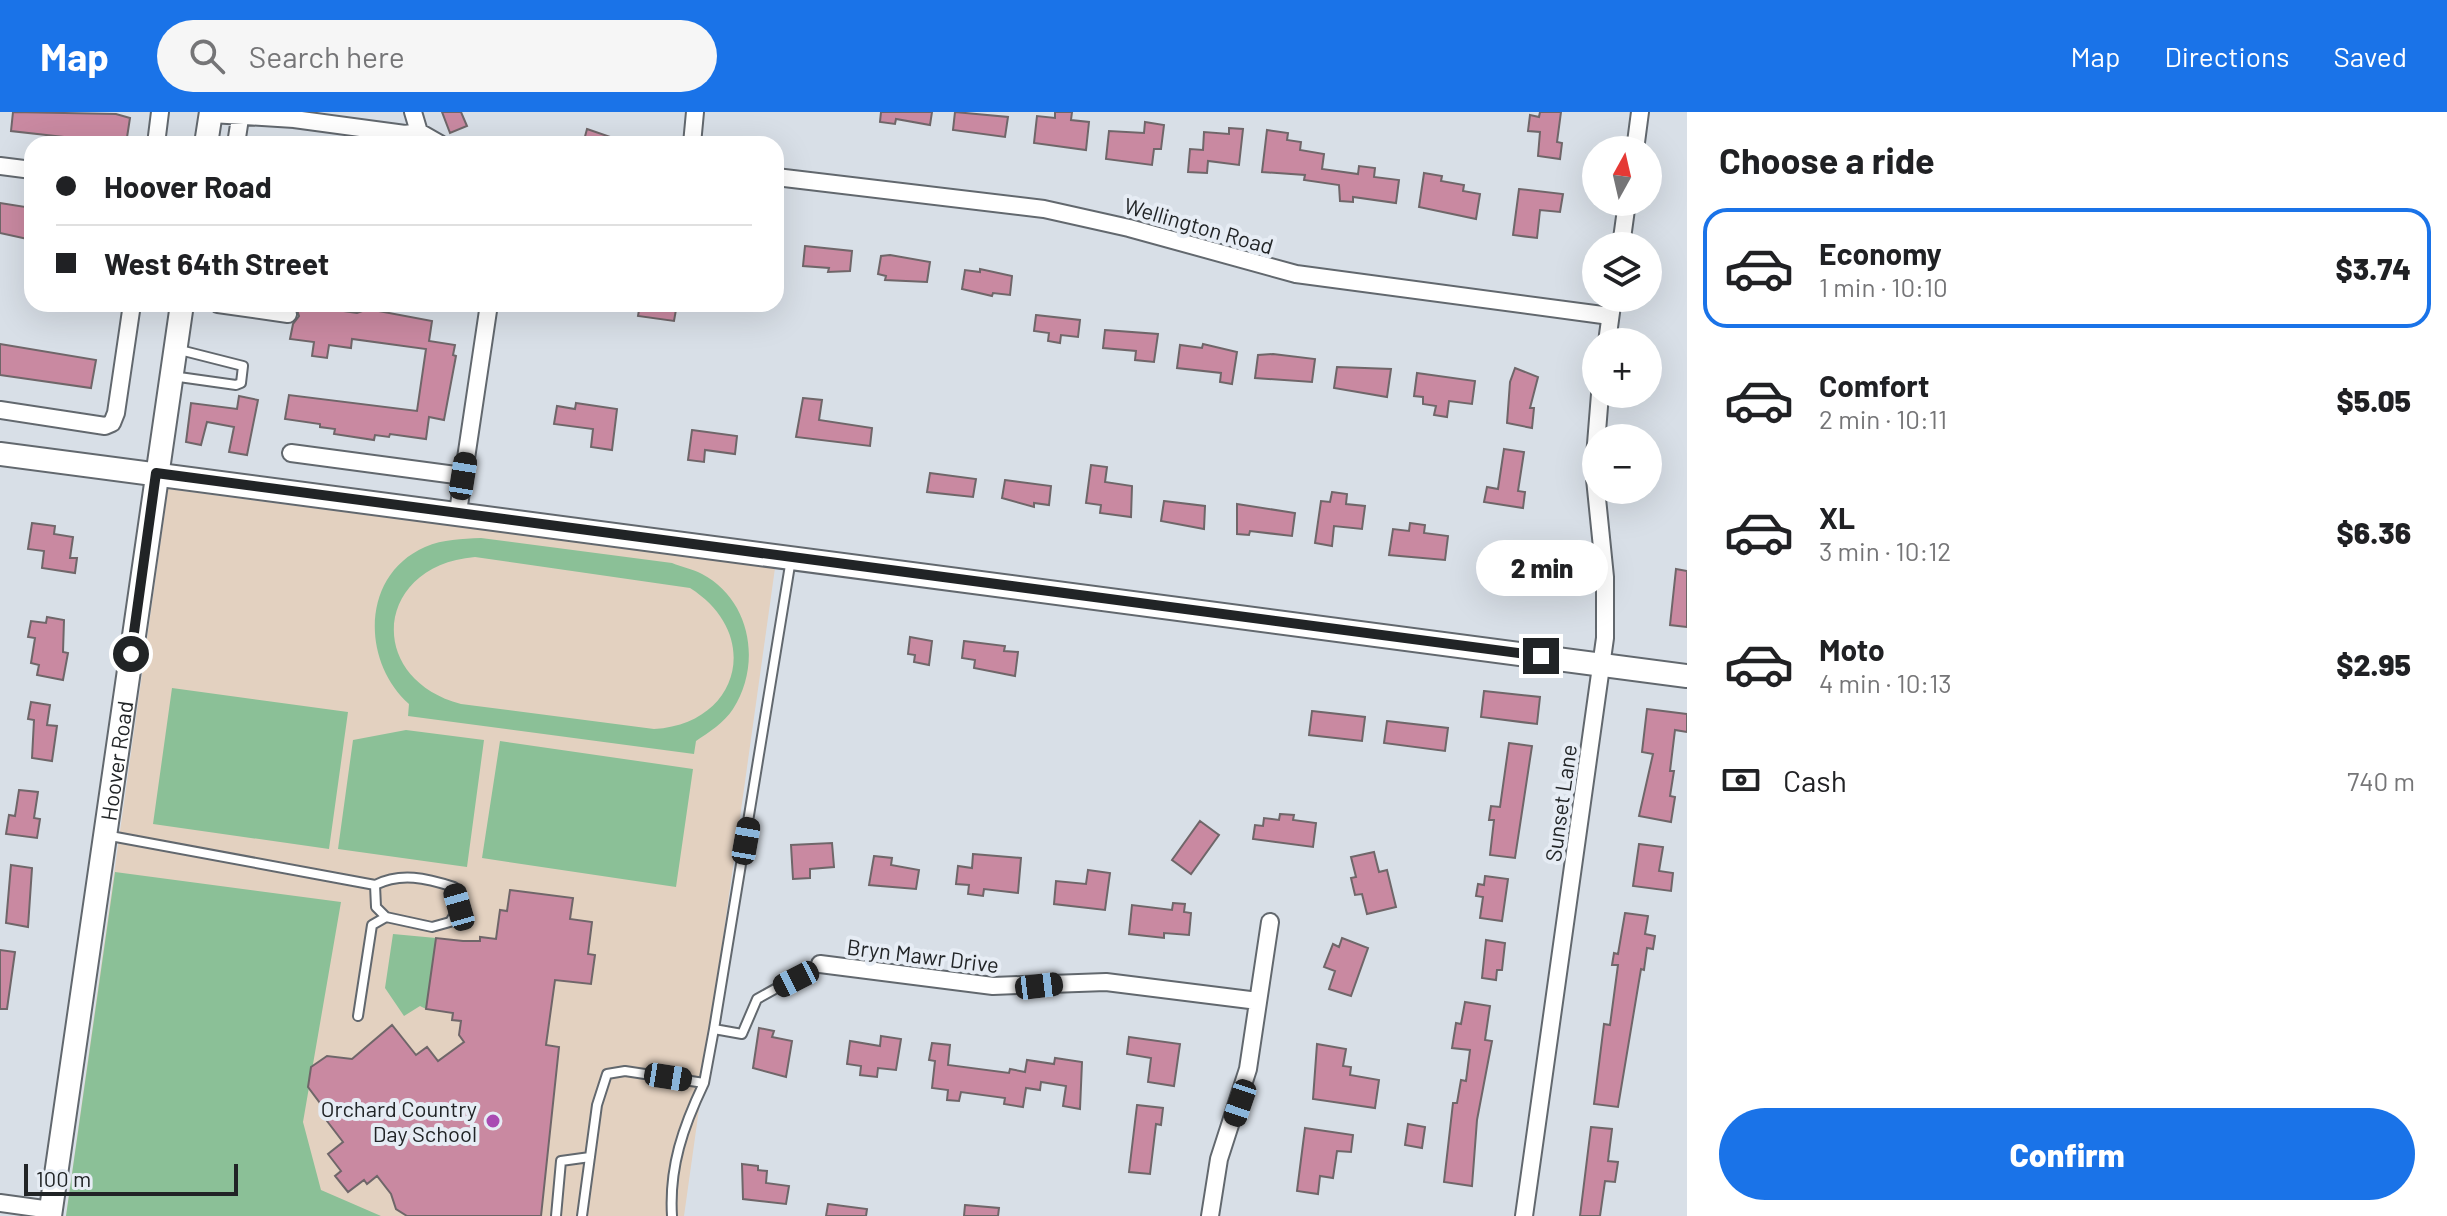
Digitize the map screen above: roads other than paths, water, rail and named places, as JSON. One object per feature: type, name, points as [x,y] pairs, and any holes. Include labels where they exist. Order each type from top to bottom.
[{"type":"street","points":[[157,136],[160,112]]},
{"type":"street","points":[[693,136],[695,112]]},
{"type":"street","points":[[1637,136],[1640,112]]},
{"type":"street","points":[[207,136],[211,113],[294,119],[405,134],[419,132]]},
{"type":"street","points":[[409,113],[419,132],[426,136]]},
{"type":"street","points":[[237,136],[241,114]]},
{"type":"street","points":[[0,166],[24,169]]},
{"type":"street","name":"Wellington Road","points":[[784,178],[1044,209],[1129,228],[1296,274],[1610,316]]},
{"type":"street","points":[[0,410],[109,424],[115,418],[131,312]]},
{"type":"street","name":"Hoover Road","points":[[50,1213],[181,312]]},
{"type":"street","points":[[274,312],[288,314]]},
{"type":"street","points":[[458,512],[488,312]]},
{"type":"street","points":[[1609,328],[1611,312]]},
{"type":"street","name":"Sunset Lane","points":[[1524,1216],[1601,664],[1606,590],[1594,469],[1599,408]]},
{"type":"street","points":[[291,453],[463,476]]},
{"type":"street","points":[[0,454],[1687,676]]},
{"type":"street","points":[[1210,1216],[1219,1159],[1245,1083],[1270,922]]},
{"type":"street","name":"Bryn Mawr Drive","points":[[820,964],[993,986],[1106,982],[1258,1001]]},
{"type":"street","points":[[0,1203],[50,1213]]},
{"type":"lane","points":[[171,376],[236,385],[241,383],[244,371],[243,366],[234,361],[175,349]]},
{"type":"lane","points":[[672,1216],[670,1185],[683,1128],[704,1083],[714,1029],[792,556]]},
{"type":"lane","points":[[105,835],[375,885],[392,876],[431,880],[454,887],[459,907],[450,922],[432,927],[386,917],[376,907],[375,885]]},
{"type":"lane","points":[[358,1016],[372,925],[386,917]]},
{"type":"lane","points":[[714,1029],[742,1034],[757,999],[820,964]]},
{"type":"lane","points":[[582,1216],[597,1105],[607,1074],[625,1071],[704,1083]]},
{"type":"lane","points":[[556,1216],[561,1161],[590,1157]]},
{"type":"place","name":"Orchard Country Day School","points":[[493,1121]]}]
